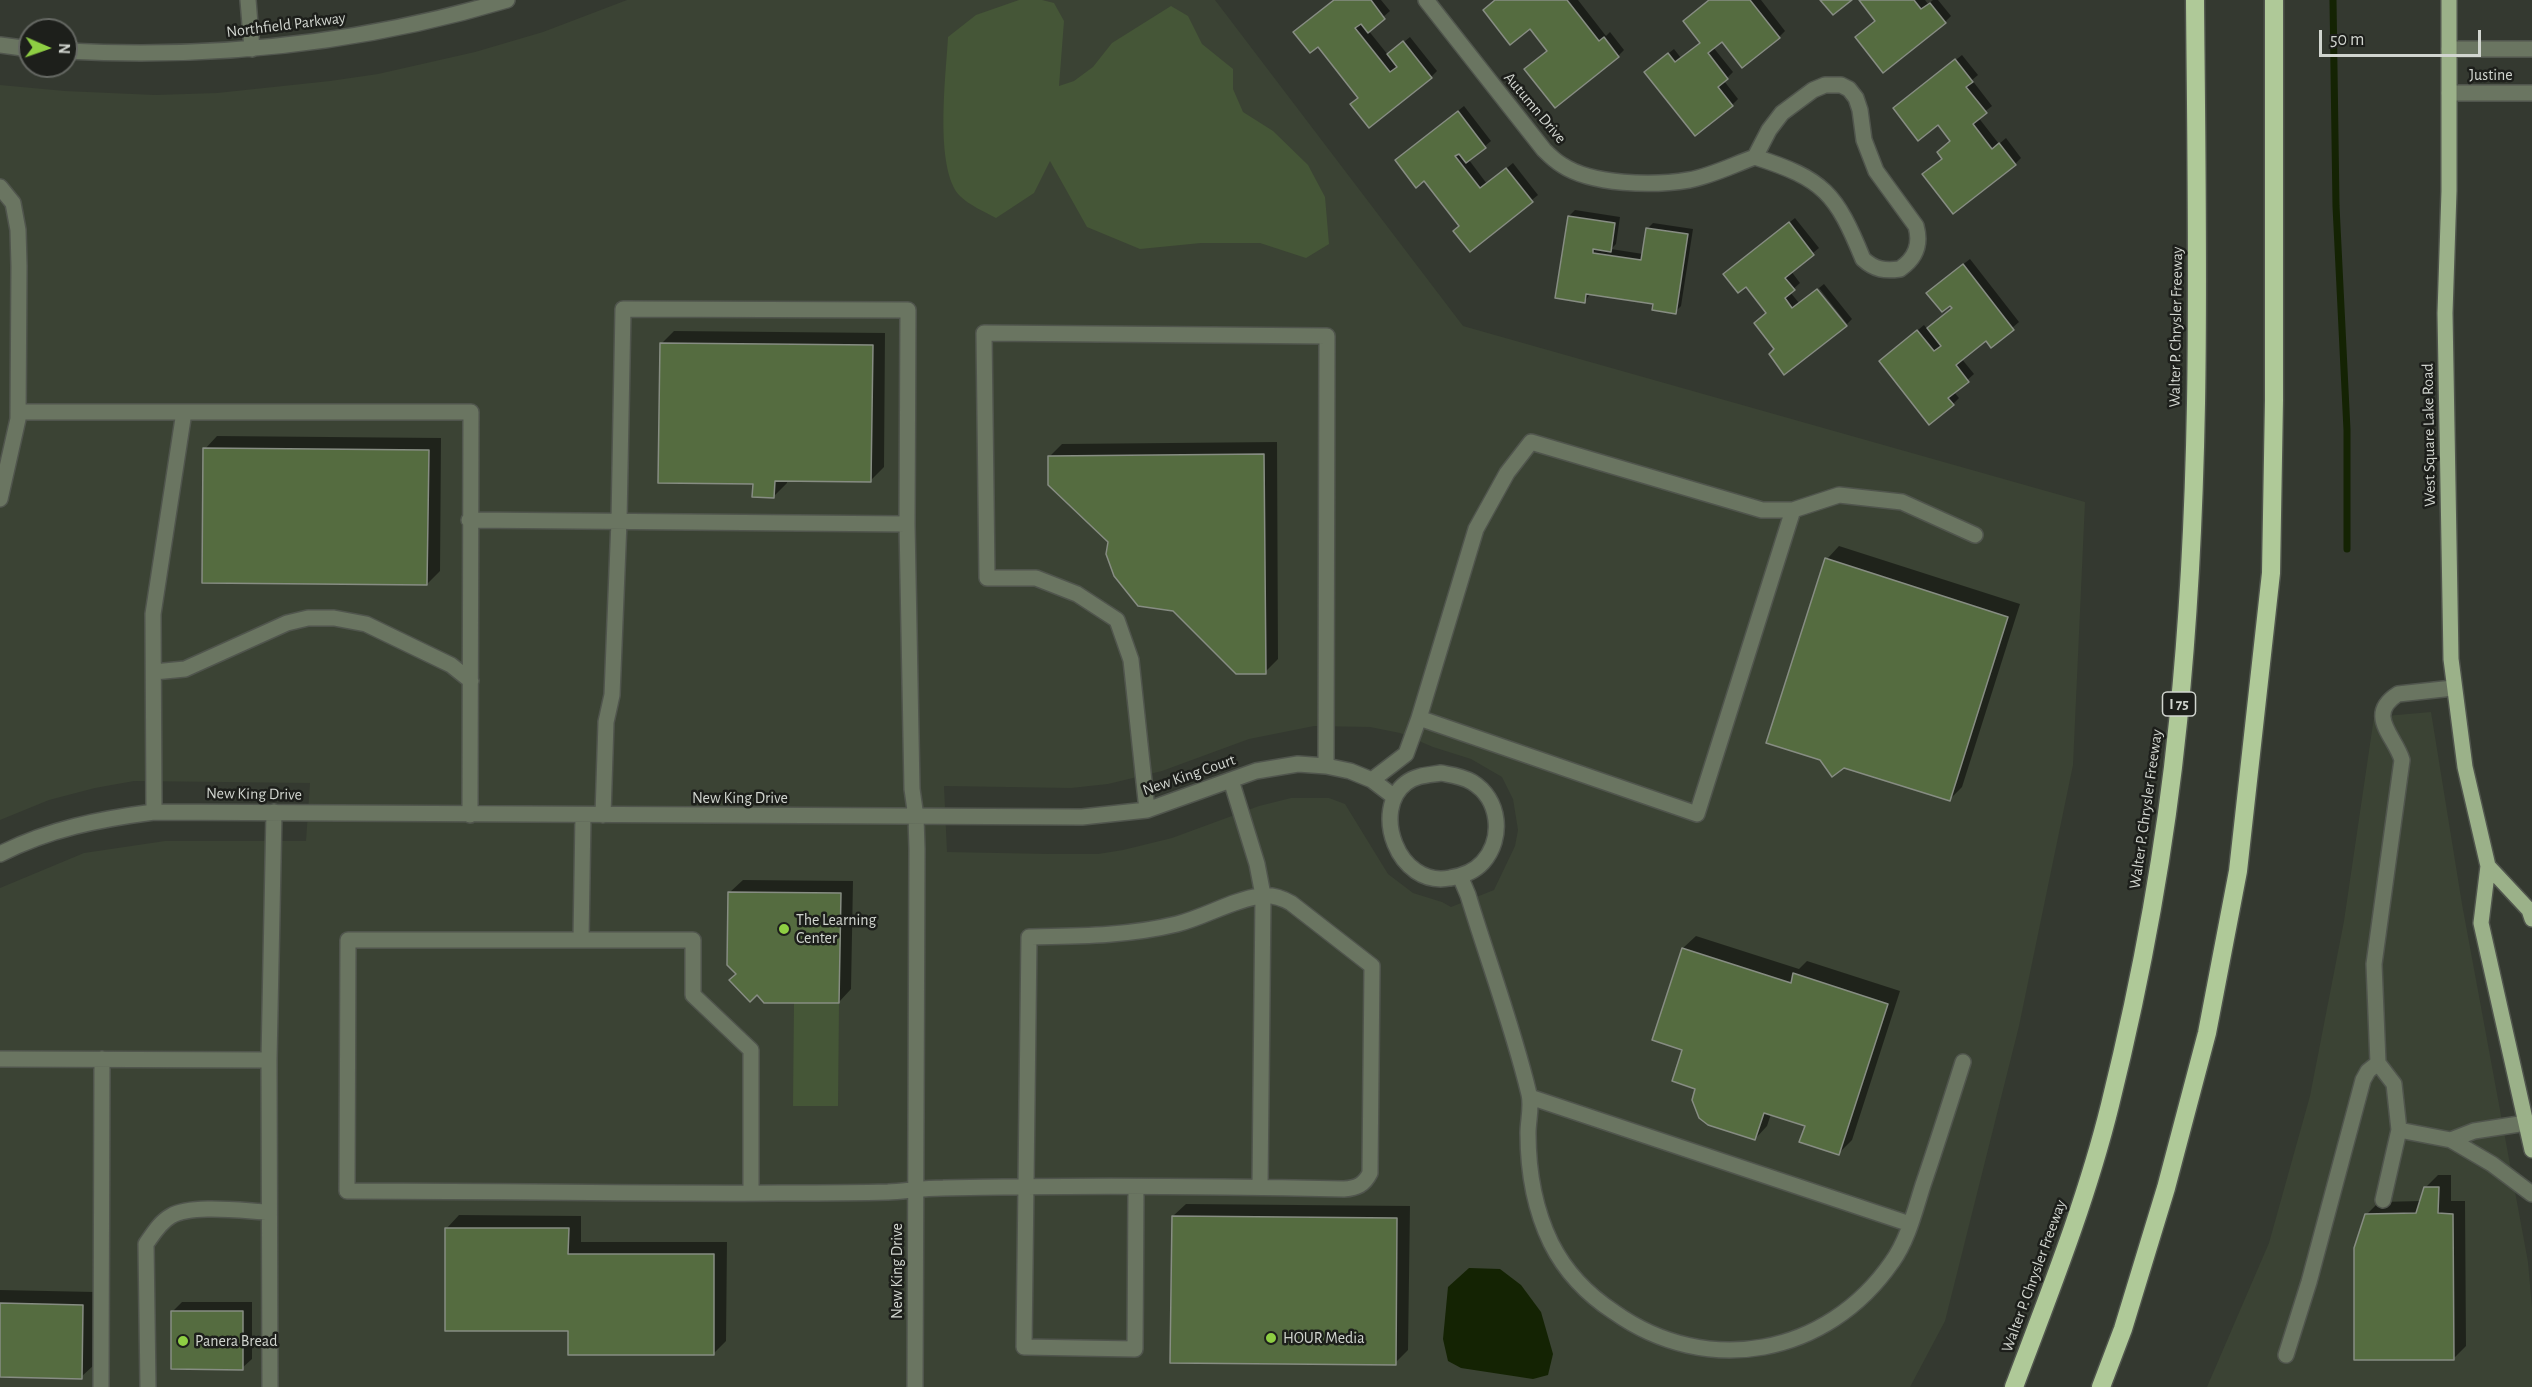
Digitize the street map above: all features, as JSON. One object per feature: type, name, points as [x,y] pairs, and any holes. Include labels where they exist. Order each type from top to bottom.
[{"type":"highway","name":"Walter P. Chrysler Freeway","points":[[2014,1387],[2066,1250],[2109,1107],[2137,983],[2160,862],[2178,722],[2193,522],[2197,208],[2195,0]]},
{"type":"highway","points":[[2101,1387],[2123,1329],[2166,1188],[2201,1055],[2241,848],[2271,573],[2274,400],[2274,0]]},
{"type":"main road","name":"West Square Lake Road","points":[[2449,0],[2445,313],[2449,618],[2453,688],[2470,796],[2488,866],[2481,922],[2529,1122],[2532,1150]]},
{"type":"main road","name":"West Square Lake Road","points":[[2488,866],[2529,910],[2532,919]]},
{"type":"street","points":[[248,0],[252,49]]},
{"type":"street","name":"Northfield Parkway","points":[[78,51],[184,53],[252,49],[367,33],[507,0]]},
{"type":"street","name":"Autumn Drive","points":[[1426,0],[1544,150],[1562,165],[1588,177],[1612,181],[1662,182],[1688,180],[1707,175],[1755,157]]},
{"type":"street","points":[[0,45],[18,47]]},
{"type":"street","name":"Justine","points":[[2449,49],[2532,50]]},
{"type":"street","points":[[1832,84],[1849,89],[1856,98],[1860,110],[1864,140],[1876,171],[1916,225],[1919,236],[1914,256],[1900,269],[1878,269],[1869,265],[1863,259],[1840,208],[1824,190],[1799,174],[1755,157],[1775,120],[1813,90],[1832,84]]},
{"type":"street","name":"Justine","points":[[2449,93],[2532,93]]},
{"type":"street","points":[[0,187],[13,203],[18,230],[18,412],[0,499]]},
{"type":"street","points":[[603,815],[606,722],[612,695],[619,521],[623,309],[908,310],[912,789],[916,817]]},
{"type":"street","points":[[1147,810],[1131,660],[1117,620],[1077,594],[1036,578],[987,578],[984,333],[1327,336],[1326,766]]},
{"type":"street","points":[[18,412],[471,412],[470,815]]},
{"type":"street","points":[[154,812],[153,614],[184,412]]},
{"type":"street","points":[[1372,780],[1406,754],[1476,529],[1507,473],[1531,442],[1762,510],[1793,510],[1839,495],[1902,502],[1975,535]]},
{"type":"street","points":[[1419,718],[1697,814],[1793,510]]},
{"type":"street","points":[[469,520],[908,524]]},
{"type":"street","points":[[154,672],[185,669],[287,623],[308,618],[334,618],[366,624],[451,665],[471,681]]},
{"type":"street","points":[[2383,1200],[2399,1130],[2394,1084],[2378,1063],[2374,963],[2402,771],[2399,751],[2385,729],[2384,711],[2391,698],[2398,694],[2453,688]]},
{"type":"street","name":"New King Court","points":[[916,817],[1082,817],[1147,810],[1231,780],[1281,765],[1298,764],[1326,766],[1372,780],[1393,796]]},
{"type":"street","points":[[1441,773],[1459,776],[1473,782],[1484,792],[1494,808],[1497,829],[1495,840],[1481,864],[1460,876],[1443,880],[1419,874],[1398,853],[1392,838],[1393,796],[1406,782],[1421,776],[1441,773]]},
{"type":"street","points":[[1231,780],[1257,864],[1263,895],[1260,1187]]},
{"type":"street","name":"New King Drive","points":[[0,854],[63,829],[102,818],[154,812],[916,817],[915,1387]]},
{"type":"street","points":[[270,1387],[268,1060],[274,812]]},
{"type":"street","points":[[581,940],[583,815]]},
{"type":"street","points":[[1460,876],[1468,895],[1530,1097],[1528,1159],[1532,1191],[1552,1244],[1567,1268],[1599,1302],[1656,1336],[1698,1349],[1723,1351],[1761,1349],[1799,1337],[1837,1316],[1875,1284],[1894,1260],[1910,1224],[1963,1062]]},
{"type":"street","points":[[751,1192],[752,1050],[693,995],[693,940],[348,940],[347,1191],[751,1192],[889,1192],[915,1189],[1025,1187],[1136,1187],[1260,1187],[1344,1189],[1354,1188],[1366,1181],[1370,1173],[1372,966],[1291,903],[1278,897],[1263,895],[1188,921],[1147,930],[1115,935],[1029,936],[1025,1187],[1024,1347],[1135,1349],[1136,1187]]},
{"type":"street","points":[[0,1059],[268,1060]]},
{"type":"street","points":[[101,1387],[102,1059]]},
{"type":"street","points":[[2286,1355],[2309,1282],[2363,1080],[2368,1071],[2378,1063]]},
{"type":"street","points":[[1530,1097],[1910,1224]]},
{"type":"street","points":[[2451,1140],[2474,1131],[2529,1122]]},
{"type":"street","points":[[2399,1130],[2451,1140],[2492,1164],[2532,1194]]},
{"type":"street","points":[[148,1387],[146,1244],[157,1228],[172,1215],[193,1210],[269,1212]]},
{"type":"shaded area","points":[[627,0],[1215,0],[1463,326],[2085,502],[2073,765],[2019,1026],[1945,1321],[1910,1387],[0,1387],[0,888],[84,853],[165,841],[306,841],[310,783],[134,781],[49,800],[0,820],[0,85],[65,91],[155,95],[217,93],[378,74],[475,52],[543,32]],"holes":[[[1314,726],[1370,727],[1400,733],[1471,759],[1502,777],[1513,799],[1518,830],[1515,846],[1494,890],[1451,907],[1413,893],[1388,874],[1345,804],[1329,798],[1291,798],[1259,806],[1172,838],[1098,854],[947,852],[944,786],[1071,788],[1108,784],[1162,771],[1249,739]]]},
{"type":"shaded area","points":[[1019,0],[1042,0],[1054,3],[1064,21],[1059,86],[1074,81],[1093,67],[1112,43],[1171,6],[1188,16],[1202,44],[1233,69],[1233,89],[1243,112],[1273,131],[1308,165],[1325,197],[1329,244],[1306,258],[1260,243],[1201,243],[1140,249],[1087,227],[1050,161],[1034,193],[996,218],[960,196],[952,183],[944,144],[948,37],[976,15]]},
{"type":"shaded area","points":[[2431,712],[2462,904],[2528,1262],[2532,1308],[2532,1387],[2207,1387],[2269,1243],[2310,1096],[2344,921],[2374,717]]},
{"type":"shaded area","points":[[794,1003],[839,1003],[838,1106],[793,1106]]},
{"type":"shaded area","points":[[1469,1268],[1500,1269],[1521,1285],[1541,1312],[1553,1354],[1548,1375],[1533,1379],[1461,1368],[1448,1361],[1443,1339],[1448,1287]]},
{"type":"building","points":[[1334,0],[1371,0],[1385,19],[1368,33],[1361,24],[1355,28],[1390,72],[1397,67],[1387,54],[1403,41],[1432,78],[1369,128],[1350,104],[1358,98],[1318,47],[1310,53],[1293,32]]},
{"type":"building","points":[[1495,0],[1567,0],[1599,41],[1604,37],[1619,57],[1555,108],[1524,69],[1547,51],[1530,29],[1510,45],[1483,10]]},
{"type":"building","points":[[1709,0],[1750,0],[1780,38],[1742,68],[1722,42],[1708,53],[1728,79],[1718,87],[1733,106],[1695,136],[1644,72],[1668,53],[1675,62],[1700,43],[1683,21]]},
{"type":"building","points":[[1820,0],[1852,0],[1833,15]]},
{"type":"building","points":[[1859,0],[1914,0],[1921,9],[1930,3],[1946,23],[1883,73],[1855,37],[1875,21]]},
{"type":"building","points":[[1955,59],[1973,82],[1966,87],[1987,113],[1973,124],[1992,149],[1999,143],[2016,165],[1953,214],[1922,174],[1942,159],[1937,152],[1950,141],[1938,125],[1918,141],[1893,108]]},
{"type":"building","points":[[1458,111],[1486,148],[1466,163],[1459,154],[1455,156],[1480,188],[1506,168],[1533,202],[1470,252],[1453,231],[1459,226],[1424,181],[1416,188],[1395,160]]},
{"type":"building","points":[[1568,216],[1615,223],[1611,252],[1593,249],[1593,253],[1641,260],[1646,228],[1688,234],[1676,314],[1652,310],[1653,304],[1586,294],[1585,303],[1555,298]]},
{"type":"building","points":[[1789,222],[1814,255],[1785,278],[1795,290],[1785,298],[1792,308],[1817,289],[1847,326],[1784,375],[1769,354],[1774,349],[1754,323],[1766,313],[1746,287],[1738,293],[1723,274]]},
{"type":"building","points":[[1963,264],[2014,330],[1991,348],[1986,341],[1956,365],[1969,382],[1948,398],[1954,405],[1929,425],[1879,361],[1917,330],[1934,351],[1941,346],[1927,328],[1952,308],[1950,306],[1942,312],[1926,293]]},
{"type":"building","points":[[660,343],[873,345],[871,482],[775,481],[774,498],[752,497],[753,484],[658,483]]},
{"type":"building","points":[[203,448],[429,450],[427,585],[202,583]]},
{"type":"building","points":[[1264,454],[1266,674],[1236,674],[1173,611],[1138,606],[1114,576],[1106,554],[1108,542],[1048,485],[1048,456]]},
{"type":"building","points":[[1825,558],[2008,617],[1950,801],[1844,768],[1832,777],[1820,760],[1766,743]]},
{"type":"building","name":"The Learning Center","points":[[728,892],[841,893],[839,1003],[764,1003],[757,995],[750,1002],[729,980],[736,974],[727,965]]},
{"type":"building","points":[[1682,948],[1791,983],[1793,973],[1888,1004],[1839,1155],[1799,1142],[1805,1126],[1764,1113],[1755,1140],[1708,1125],[1699,1118],[1692,1100],[1695,1089],[1672,1081],[1682,1050],[1652,1040]]},
{"type":"building","points":[[2424,1187],[2439,1187],[2438,1213],[2453,1214],[2454,1360],[2354,1360],[2354,1248],[2365,1214],[2416,1213]]},
{"type":"building","points":[[1172,1216],[1397,1218],[1396,1365],[1170,1363]]},
{"type":"building","points":[[445,1228],[569,1228],[568,1254],[714,1254],[714,1355],[568,1355],[568,1331],[445,1331]]},
{"type":"building","points":[[0,1303],[83,1305],[82,1379],[0,1377]]},
{"type":"building","points":[[171,1311],[243,1311],[243,1370],[171,1369]]},
{"type":"waterway","points":[[2333,0],[2336,206],[2347,430],[2347,549]]},
{"type":"place","name":"The Learning Center","points":[[784,929]]},
{"type":"place","name":"HOUR Media","points":[[1271,1338]]},
{"type":"place","name":"Panera Bread","points":[[183,1341]]}]
